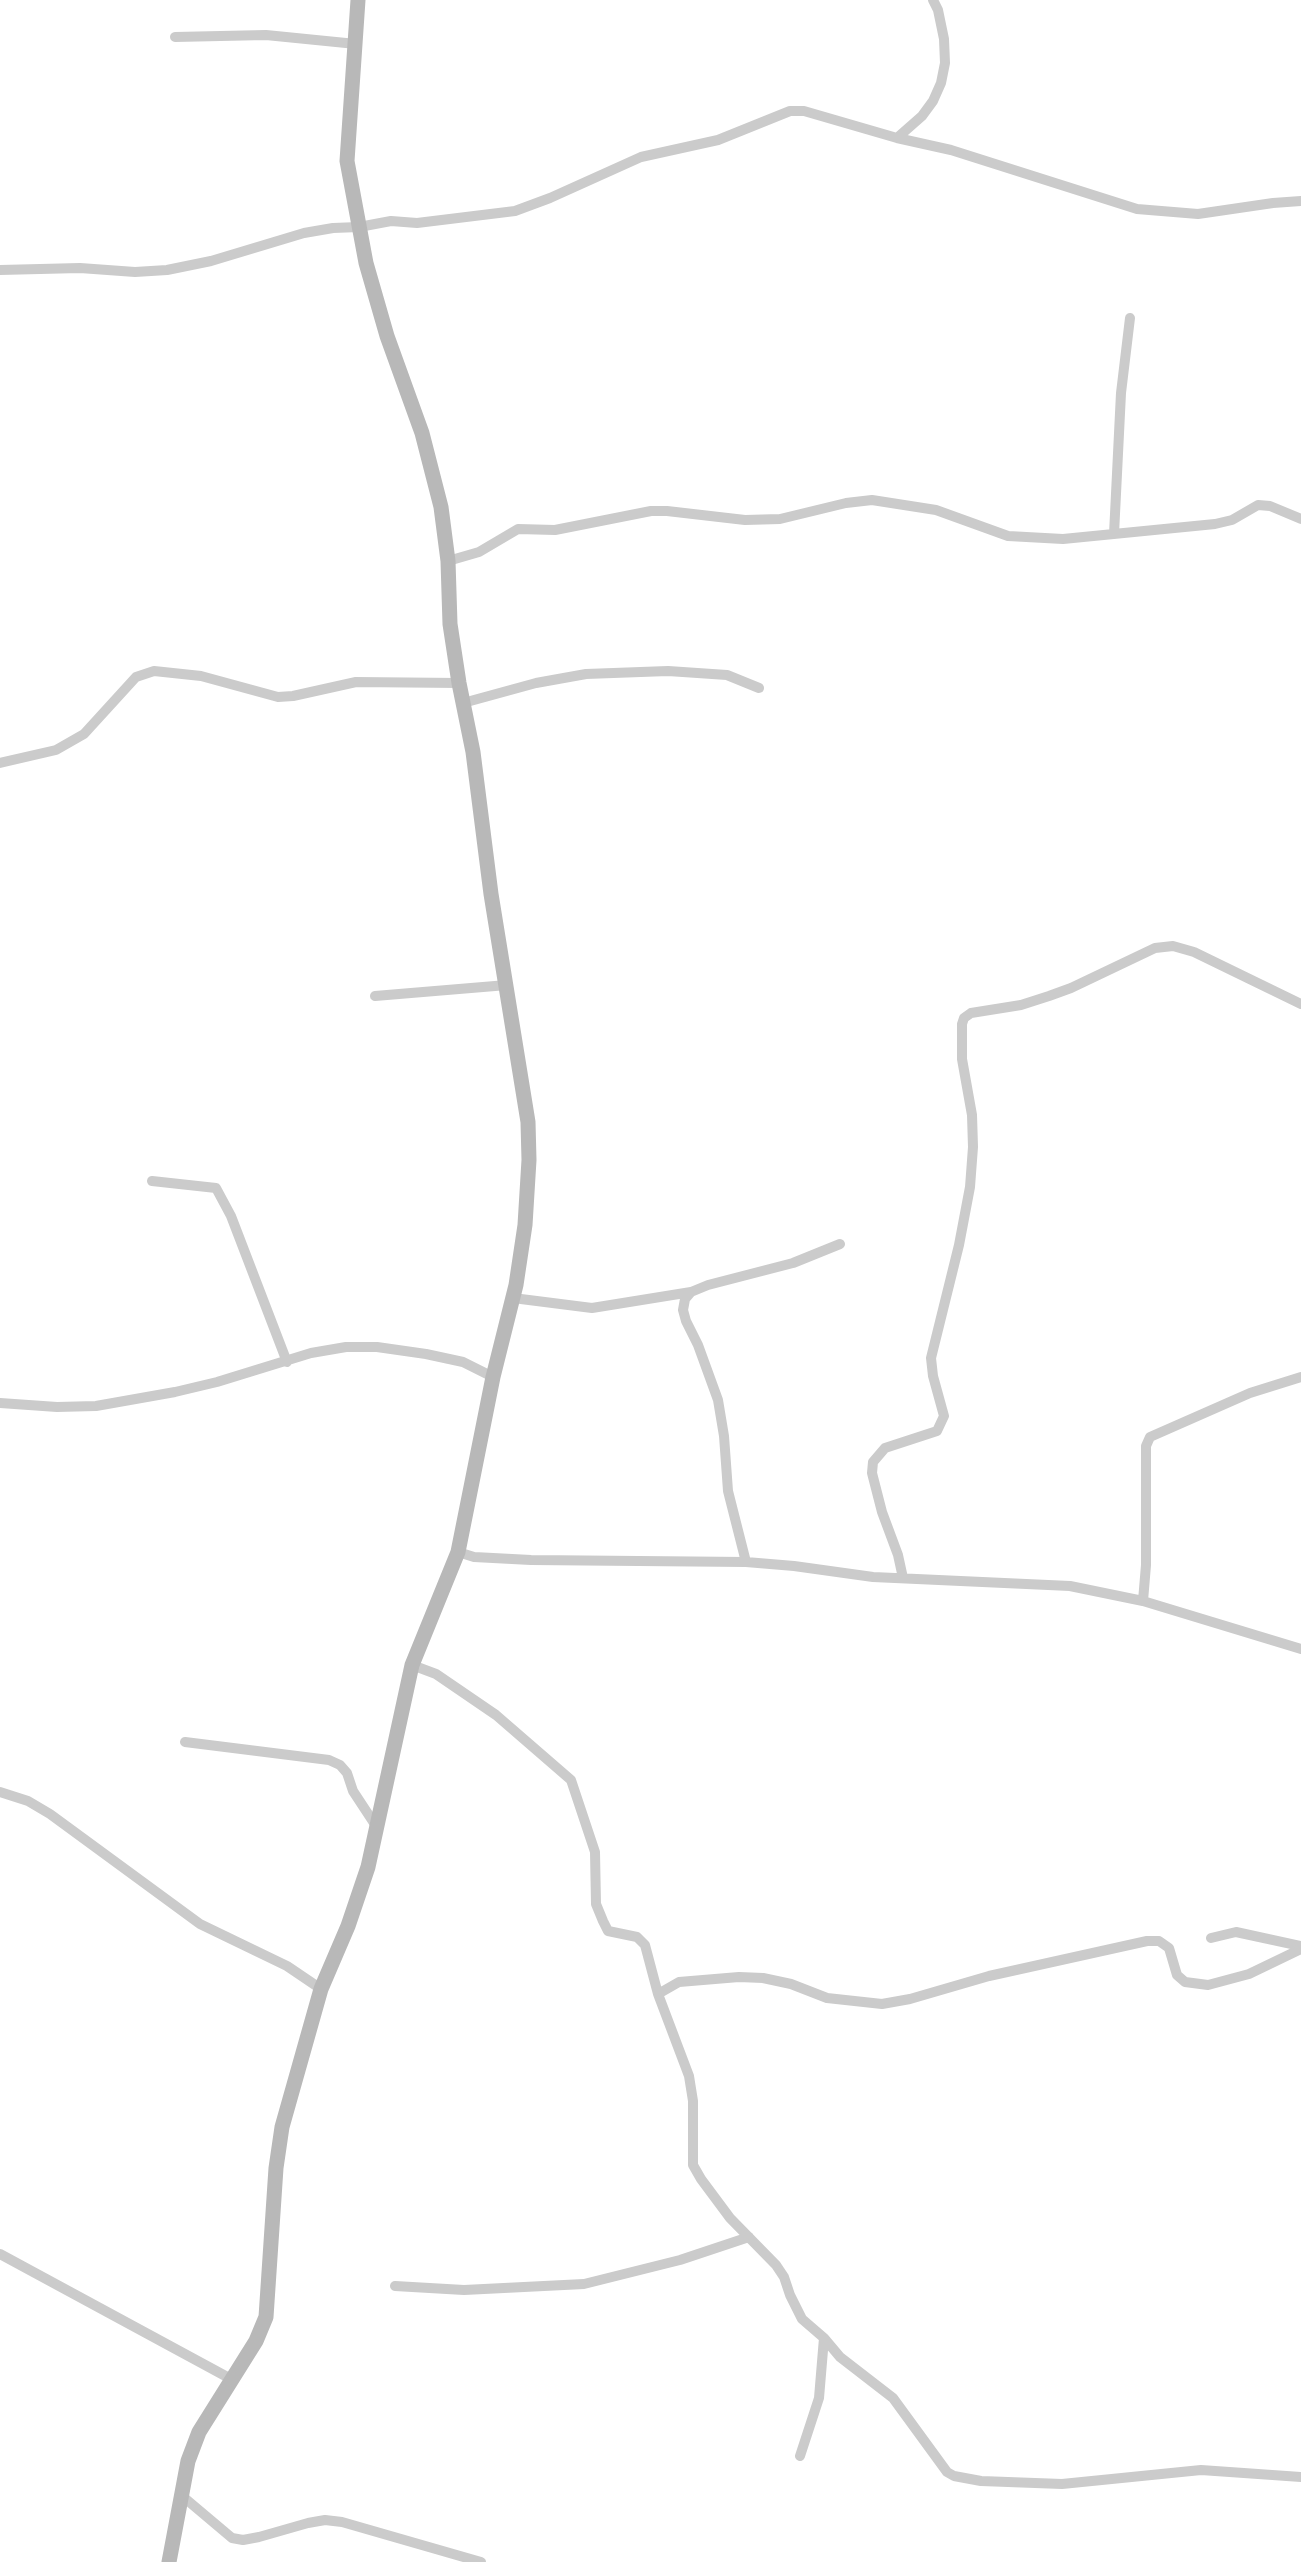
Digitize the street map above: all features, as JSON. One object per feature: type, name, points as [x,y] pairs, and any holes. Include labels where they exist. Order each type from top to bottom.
[{"type":"street","points":[[169,2562],[188,2461],[199,2432],[256,2341],[266,2317],[270,2280],[276,2168],[282,2127],[322,1989],[348,1926],[368,1867],[412,1666],[458,1552],[493,1377],[513,1298],[525,1225],[529,1150],[528,1122],[491,894],[473,752],[450,624],[448,561],[441,507],[424,442],[387,336],[366,263],[347,161],[358,0]]},
{"type":"street","points":[[896,138],[922,116],[933,101],[941,83],[945,63],[944,39],[938,10],[933,0]]},
{"type":"street","points":[[175,37],[266,35],[356,44]]},
{"type":"street","points":[[0,270],[80,268],[136,272],[167,270],[212,261],[304,233],[333,228],[359,227],[378,222],[417,223],[515,211],[550,198],[641,158],[718,140],[790,111],[804,111],[896,138],[987,161],[1137,209],[1198,214],[1301,201]]},
{"type":"street","points":[[1114,534],[1121,393],[1130,318]]},
{"type":"street","points":[[448,561],[479,552],[518,529],[556,530],[651,511],[667,510],[745,520],[780,519],[846,503],[872,500],[936,510],[1008,536],[1063,539],[1215,524],[1232,520],[1258,506],[1270,506],[1301,519]]},
{"type":"street","points":[[0,763],[56,750],[84,734],[136,677],[154,671],[201,676],[278,696],[293,696],[356,682],[459,682]]},
{"type":"street","points":[[463,703],[510,690],[586,674],[668,672],[727,675],[758,688]]},
{"type":"street","points":[[903,1578],[898,1555],[882,1512],[872,1473],[873,1462],[885,1448],[937,1431],[944,1416],[943,1406],[933,1376],[931,1358],[959,1244],[970,1187],[973,1147],[972,1115],[962,1060],[962,1024],[964,1018],[971,1013],[1021,1005],[1049,996],[1071,988],[1155,948],[1173,946],[1194,952],[1301,1004]]},
{"type":"street","points":[[375,996],[506,985]]},
{"type":"street","points":[[152,1181],[216,1188],[234,1224],[287,1362]]},
{"type":"street","points":[[513,1298],[592,1308],[691,1292],[708,1285],[792,1263],[840,1244]]},
{"type":"street","points":[[691,1292],[685,1299],[684,1316],[705,1363],[718,1400],[724,1436],[728,1491],[746,1562]]},
{"type":"street","points":[[0,1403],[57,1407],[96,1406],[175,1392],[287,1362],[311,1353],[346,1347],[377,1347],[464,1362],[493,1377]]},
{"type":"street","points":[[1143,1601],[1146,1565],[1146,1446],[1150,1437],[1250,1393],[1301,1377]]},
{"type":"street","points":[[458,1552],[474,1557],[531,1560],[746,1562],[794,1566],[873,1577],[1070,1586],[1143,1601],[1301,1649]]},
{"type":"street","points":[[412,1666],[436,1674],[496,1715],[571,1780],[595,1852],[596,1904],[602,1921],[608,1930],[637,1937],[645,1945],[658,1994],[688,2076],[693,2101],[694,2164],[713,2197],[776,2264],[784,2277],[790,2295],[802,2319],[824,2338],[840,2357],[893,2398],[936,2460],[947,2472],[954,2476],[981,2481],[1062,2484],[1201,2470],[1301,2477]]},
{"type":"street","points":[[185,1742],[329,1760],[340,1766],[347,1773],[353,1791],[376,1826]]},
{"type":"street","points":[[0,1792],[28,1801],[50,1814],[200,1924],[287,1966],[322,1989]]},
{"type":"street","points":[[1211,1938],[1236,1932],[1301,1948]]},
{"type":"street","points":[[658,1994],[679,1982],[755,1977],[791,1984],[827,1998],[882,2004],[910,1999],[989,1976],[1146,1941],[1159,1941],[1169,1948],[1177,1975],[1185,1982],[1208,1985],[1249,1974],[1301,1948]]},
{"type":"street","points":[[394,2286],[464,2290],[584,2284],[680,2260],[749,2237]]},
{"type":"street","points":[[0,2254],[232,2379]]},
{"type":"street","points":[[800,2456],[819,2398],[824,2338]]},
{"type":"street","points":[[181,2495],[232,2538],[243,2540],[259,2538],[308,2523],[325,2520],[342,2522],[481,2562]]}]
